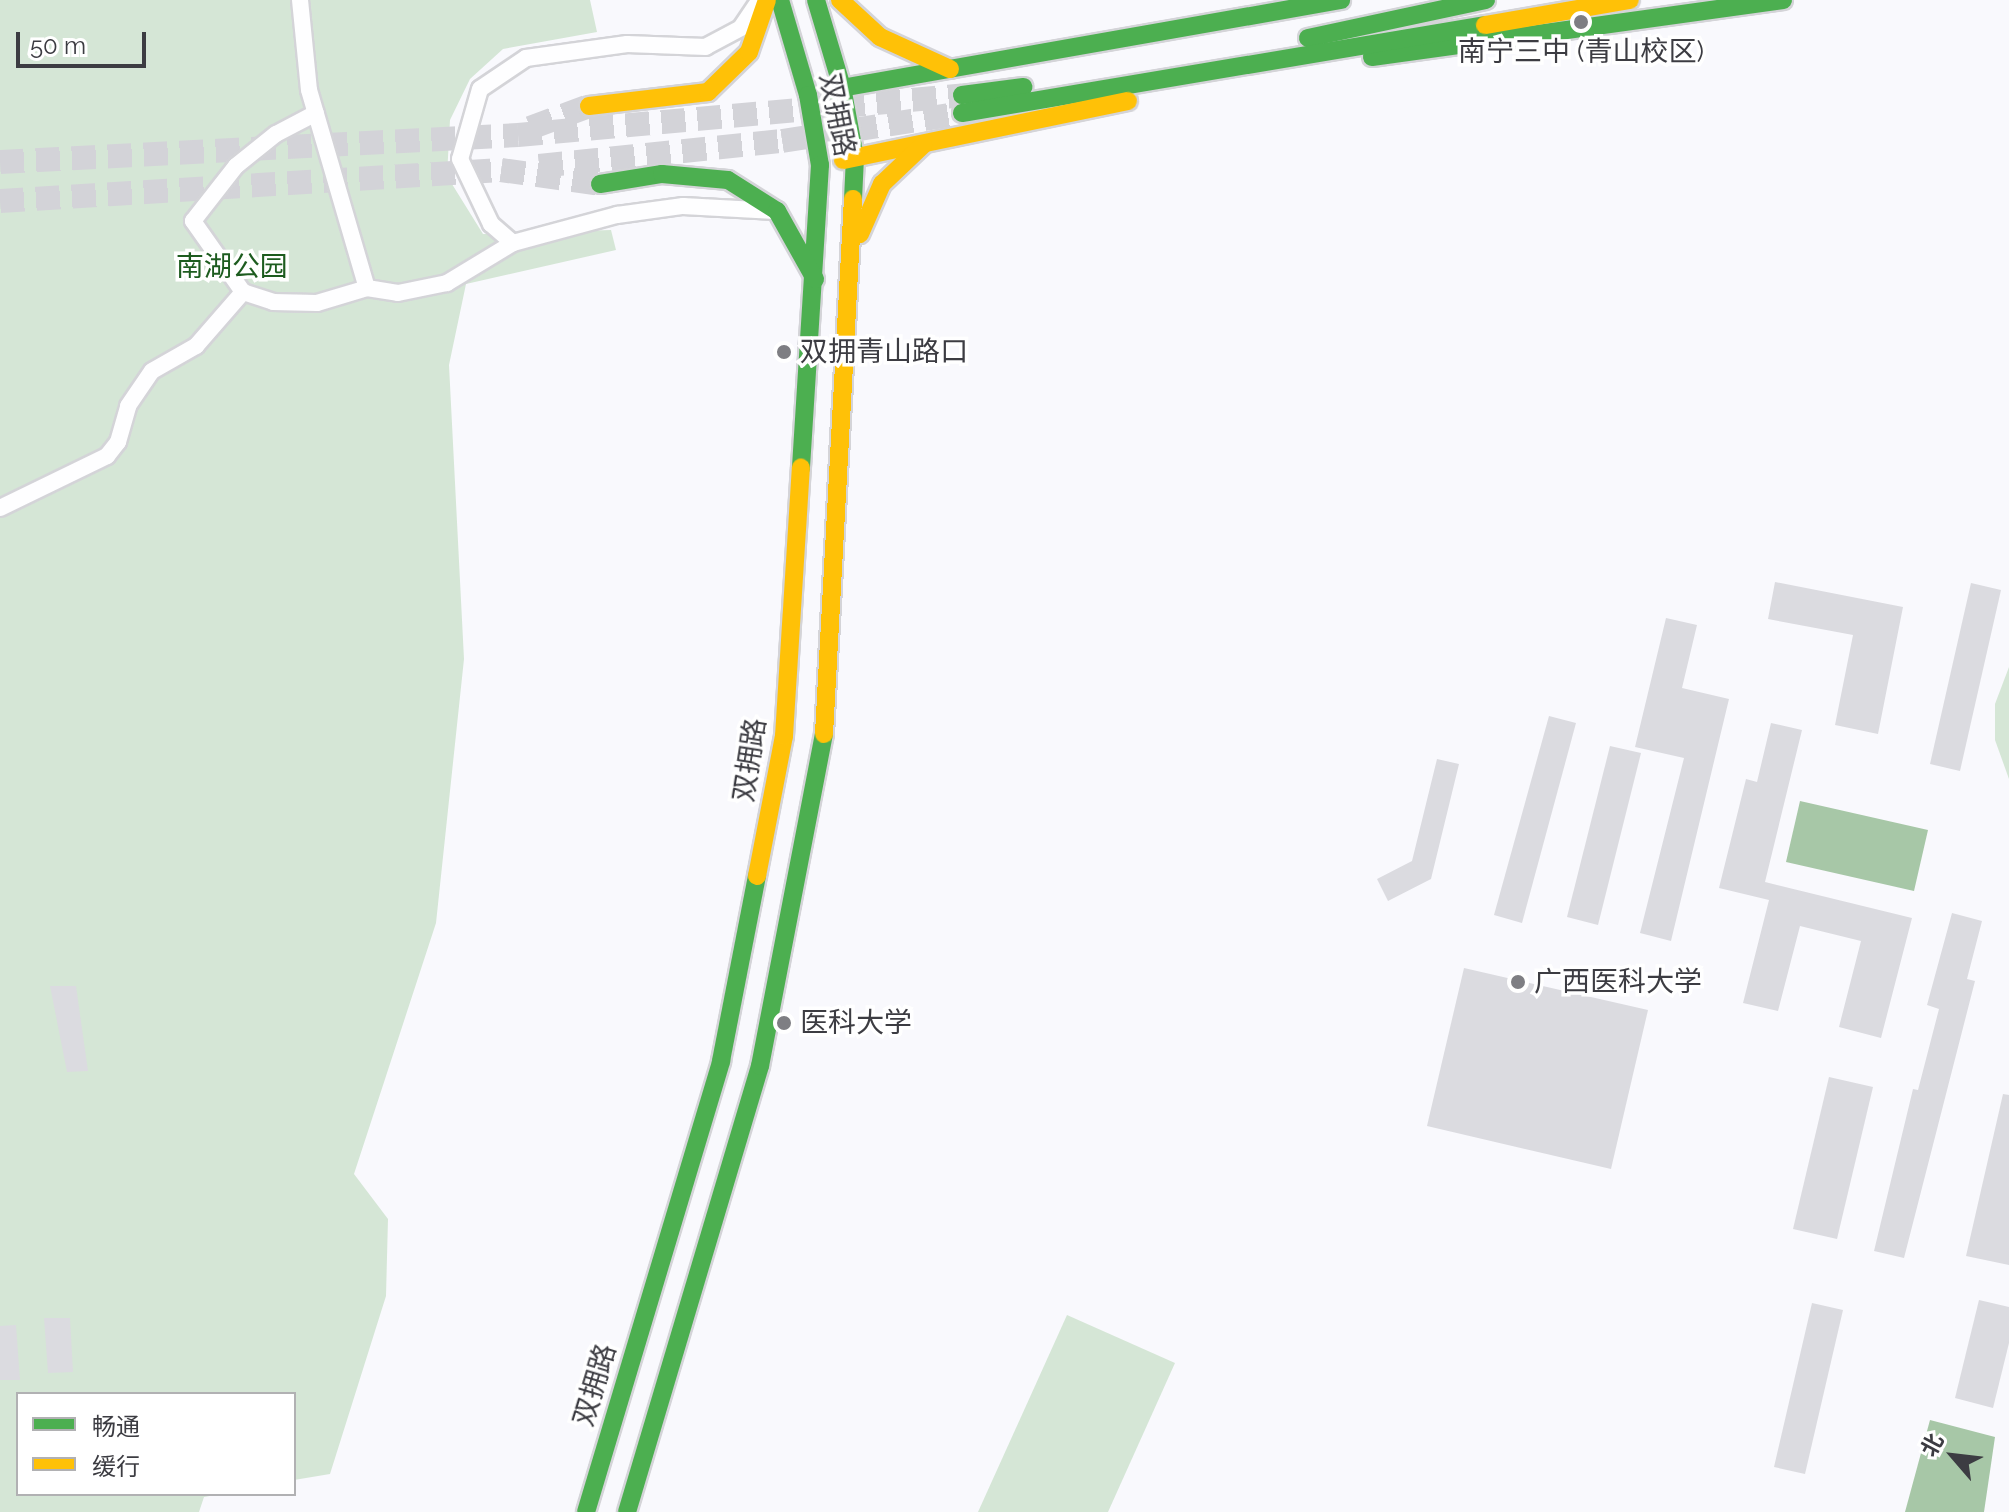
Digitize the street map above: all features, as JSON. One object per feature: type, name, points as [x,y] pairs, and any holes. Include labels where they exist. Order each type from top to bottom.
[{"type":"main road","points":[[589,106],[708,92],[749,52],[767,0]]},
{"type":"main road","name":"双拥路","points":[[586,1512],[721,1061],[784,736],[820,165],[808,95],[780,0]]},
{"type":"main road","name":"双拥路","points":[[627,1512],[760,1066],[824,740],[853,251],[855,157],[842,87],[816,0]]},
{"type":"main road","points":[[840,0],[880,37],[956,71]]},
{"type":"main road","points":[[808,95],[1341,0]]},
{"type":"main road","points":[[1415,0],[1444,7]]},
{"type":"main road","points":[[1486,0],[962,104],[1630,0]]},
{"type":"main road","points":[[820,165],[1077,111],[1372,57],[1783,0]]},
{"type":"main road","points":[[1372,57],[1465,26]]},
{"type":"main road","points":[[853,251],[882,184],[923,145]]},
{"type":"main road","points":[[600,184],[662,174],[728,180],[777,211],[815,279]]},
{"type":"street","points":[[300,0],[316,113],[367,288]]},
{"type":"street","points":[[513,243],[491,224],[460,159],[480,89],[526,58],[627,44],[706,47],[741,28],[760,0]]},
{"type":"street","points":[[316,113],[276,134],[236,166],[193,221],[243,292],[273,302],[317,303],[367,288],[398,293],[447,283],[513,243],[617,215],[657,210],[777,211]]},
{"type":"street","points":[[0,508],[107,456],[118,442],[128,406],[152,371],[196,346],[243,292]]},
{"type":"green space","name":"南湖公园","points":[[0,0],[590,0],[597,32],[503,49],[470,79],[450,120],[447,176],[483,234],[611,230],[616,250],[466,284],[449,365],[464,659],[436,923],[354,1174],[388,1219],[386,1296],[330,1474],[296,1480],[296,1392],[16,1392],[16,1496],[210,1496],[204,1497],[199,1512],[0,1512]]},
{"type":"green space","points":[[2009,667],[2009,779],[1995,740],[1995,704]]},
{"type":"green space","points":[[1067,1315],[1175,1363],[1108,1512],[978,1512]]},
{"type":"shaded area","points":[[1800,801],[1928,830],[1914,891],[1786,862]]},
{"type":"shaded area","points":[[1930,1420],[1995,1437],[1984,1512],[1905,1512]]},
{"type":"building","points":[[1775,582],[1903,607],[1878,734],[1835,725],[1853,635],[1768,619]]},
{"type":"building","points":[[1971,583],[2001,590],[1960,771],[1930,764]]},
{"type":"building","points":[[1666,618],[1697,625],[1682,688],[1729,699],[1671,941],[1640,933],[1684,758],[1635,747]]},
{"type":"building","points":[[1549,716],[1576,723],[1522,923],[1494,915]]},
{"type":"building","points":[[1771,723],[1802,730],[1765,882],[1912,918],[1881,1038],[1839,1027],[1861,941],[1800,926],[1778,1011],[1743,1003],[1769,900],[1719,888],[1746,779],[1757,782]]},
{"type":"building","points":[[1610,746],[1641,753],[1598,925],[1567,917]]},
{"type":"building","points":[[1437,759],[1459,764],[1431,879],[1388,901],[1377,879],[1412,861]]},
{"type":"building","points":[[1952,913],[1982,921],[1967,979],[1975,981],[1904,1258],[1874,1251],[1913,1089],[1918,1090],[1939,1009],[1927,1005]]},
{"type":"building","points":[[1464,968],[1648,1010],[1611,1169],[1427,1126]]},
{"type":"building","points":[[50,986],[76,986],[88,1071],[67,1072]]},
{"type":"building","points":[[1829,1077],[1873,1087],[1837,1239],[1793,1229]]},
{"type":"building","points":[[2003,1094],[2009,1095],[2009,1265],[1966,1256]]},
{"type":"building","points":[[1979,1300],[2009,1307],[2009,1343],[1993,1408],[1955,1398]]},
{"type":"building","points":[[1812,1303],[1843,1310],[1805,1474],[1774,1467]]},
{"type":"building","points":[[44,1318],[70,1318],[73,1372],[48,1373]]},
{"type":"building","points":[[16,1325],[20,1380],[0,1380],[0,1326]]},
{"type":"tunnel","points":[[0,162],[518,135],[962,95]]},
{"type":"tunnel","points":[[530,128],[589,106]]},
{"type":"tunnel","points":[[539,166],[782,141],[962,113]]},
{"type":"tunnel","points":[[0,201],[501,170],[600,184]]},
{"type":"traffic: fast","points":[[780,0],[808,95],[820,165],[801,468]]},
{"type":"traffic: fast","points":[[816,0],[842,87],[855,157],[853,199]]},
{"type":"traffic: fast","points":[[830,90],[1341,0]]},
{"type":"traffic: fast","points":[[1308,38],[1486,0]]},
{"type":"traffic: fast","points":[[1372,57],[1783,0]]},
{"type":"traffic: fast","points":[[962,113],[1485,25]]},
{"type":"traffic: fast","points":[[962,95],[1023,87]]},
{"type":"traffic: fast","points":[[600,184],[662,174],[728,180],[777,211],[815,279]]},
{"type":"traffic: fast","points":[[627,1512],[760,1066],[824,734]]},
{"type":"traffic: fast","points":[[586,1512],[721,1061],[757,876]]},
{"type":"traffic: slow","points":[[589,106],[708,92],[749,52],[767,0]]},
{"type":"traffic: slow","points":[[840,0],[880,37],[950,69]]},
{"type":"traffic: slow","points":[[1485,25],[1630,0]]},
{"type":"traffic: slow","points":[[843,160],[1128,101]]},
{"type":"traffic: slow","points":[[860,234],[882,184],[923,145]]},
{"type":"traffic: slow","points":[[824,734],[853,199]]},
{"type":"traffic: slow","points":[[757,876],[784,736],[801,468]]},
{"type":"place","name":"南宁三中 (青山校区)","points":[[1581,22]]},
{"type":"place","name":"双拥青山路口","points":[[784,352]]},
{"type":"place","name":"广西医科大学","points":[[1518,982]]},
{"type":"place","name":"医科大学","points":[[784,1023]]}]
